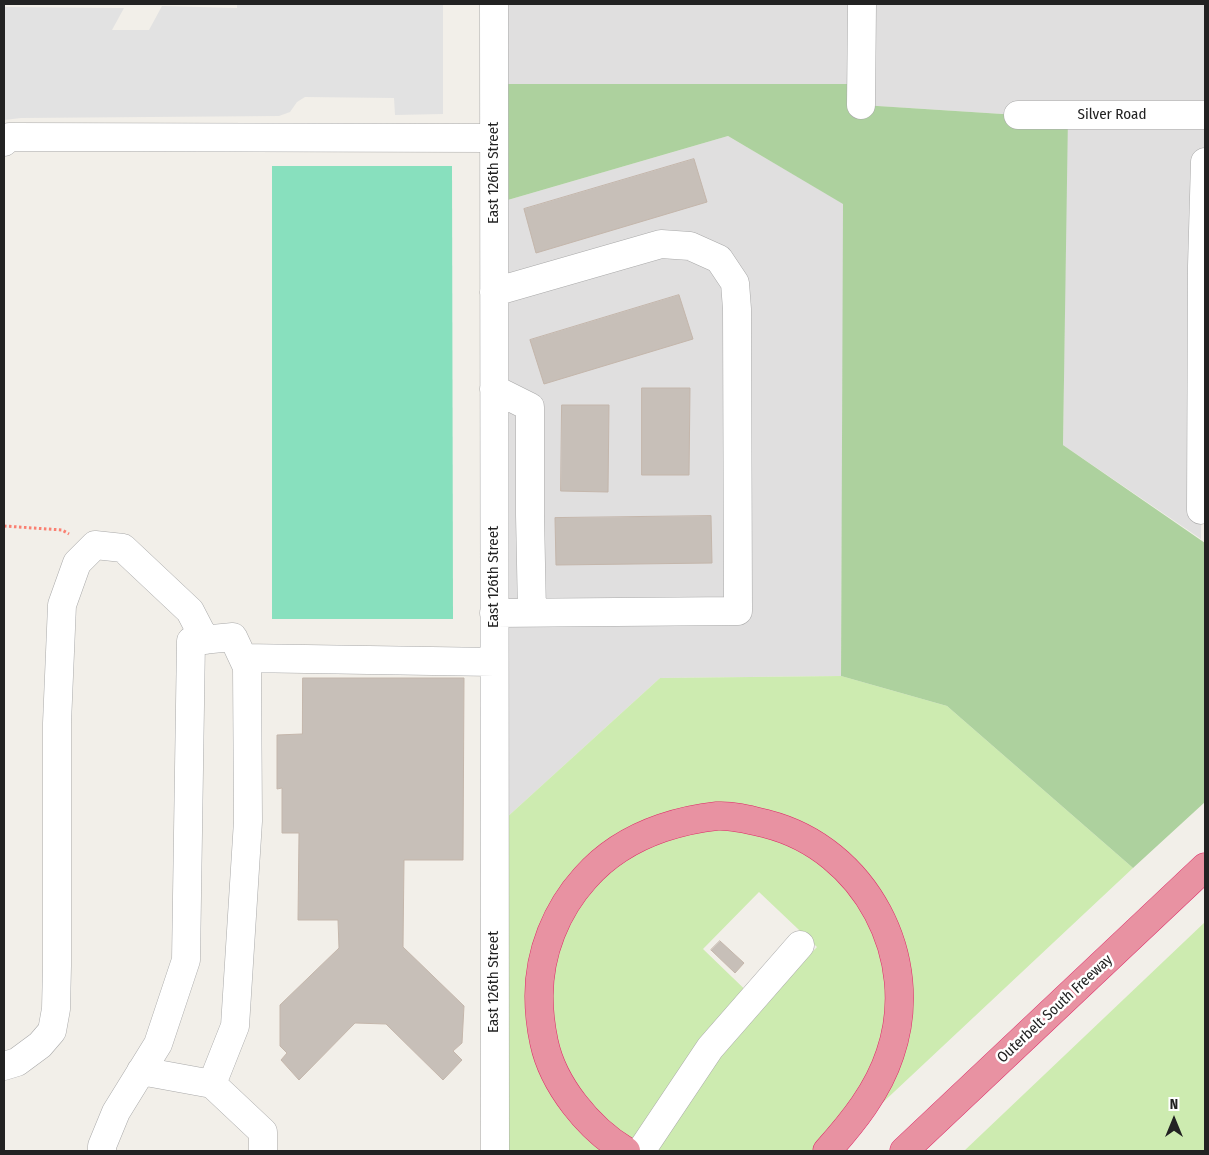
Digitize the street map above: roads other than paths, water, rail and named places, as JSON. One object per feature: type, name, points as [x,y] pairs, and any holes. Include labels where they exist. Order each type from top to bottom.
[{"type":"highway","points":[[626,1151],[590,1123],[570,1099],[555,1073],[544,1044],[539,1008],[539,979],[546,946],[559,916],[575,890],[598,863],[626,844],[652,831],[682,821],[719,816],[750,819],[780,827],[808,840],[832,856],[851,875],[872,903],[888,933],[897,963],[900,994],[898,1024],[890,1054],[878,1083],[851,1124],[827,1151]]},
{"type":"highway","name":"Outerbelt South Freeway","points":[[910,1146],[1205,867]]},
{"type":"street","name":"East 126th Street","points":[[494,4],[495,1151]]},
{"type":"street","points":[[861,105],[862,4]]},
{"type":"street","name":"Silver Road","points":[[1018,114],[1205,114]]},
{"type":"street","points":[[4,142],[9,137],[494,138]]},
{"type":"street","points":[[1201,510],[1205,162]]},
{"type":"street","points":[[494,292],[661,244],[690,246],[719,259],[735,283],[737,309],[738,611],[494,613]]},
{"type":"street","points":[[494,389],[530,407],[532,612]]},
{"type":"street","points":[[4,1066],[17,1062],[40,1045],[52,1031],[56,1009],[57,723],[62,605],[77,562],[95,545],[124,548],[190,611],[205,640]]},
{"type":"street","points":[[102,1151],[102,1146],[116,1112],[158,1044],[186,960],[191,641],[233,637],[247,667],[248,821],[235,1026],[212,1084]]},
{"type":"street","points":[[243,658],[494,662]]},
{"type":"street","points":[[641,1151],[710,1048],[800,945]]},
{"type":"street","points":[[141,1071],[212,1084],[263,1132],[263,1151]]}]
